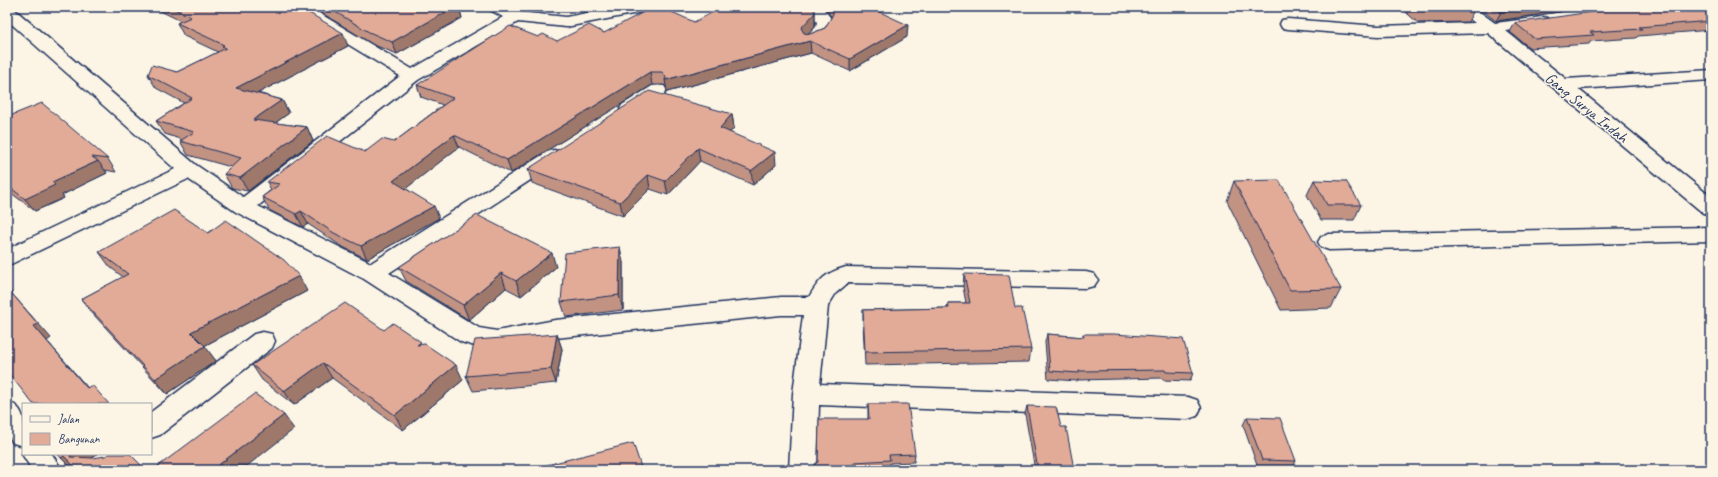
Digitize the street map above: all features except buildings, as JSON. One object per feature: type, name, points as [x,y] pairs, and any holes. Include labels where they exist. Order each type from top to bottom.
[{"type":"street","points":[[298,7],[412,76]]},
{"type":"street","points":[[496,7],[514,17],[566,22],[643,7]]},
{"type":"street","points":[[812,40],[824,28],[825,21],[813,7]]},
{"type":"street","name":"Gang Surya Indah","points":[[1462,7],[1492,28],[1711,208]]},
{"type":"street","points":[[7,11],[189,170],[243,207],[372,273],[470,335],[482,339],[497,340],[556,329],[781,306],[816,306]]},
{"type":"street","points":[[243,207],[412,76],[514,17]]},
{"type":"street","points":[[1288,24],[1378,31],[1492,28],[1560,19]]},
{"type":"street","points":[[1562,85],[1711,74]]},
{"type":"street","points":[[611,120],[658,90]]},
{"type":"street","points":[[372,273],[567,148]]},
{"type":"street","points":[[7,258],[189,170]]},
{"type":"street","points":[[1329,242],[1711,234]]},
{"type":"street","points":[[802,470],[806,394],[816,306],[829,284],[835,278],[846,275],[1086,280]]},
{"type":"street","points":[[152,426],[263,341]]},
{"type":"street","points":[[806,394],[1188,408]]},
{"type":"street","points":[[7,412],[22,434]]},
{"type":"street","points":[[37,455],[48,470]]}]
